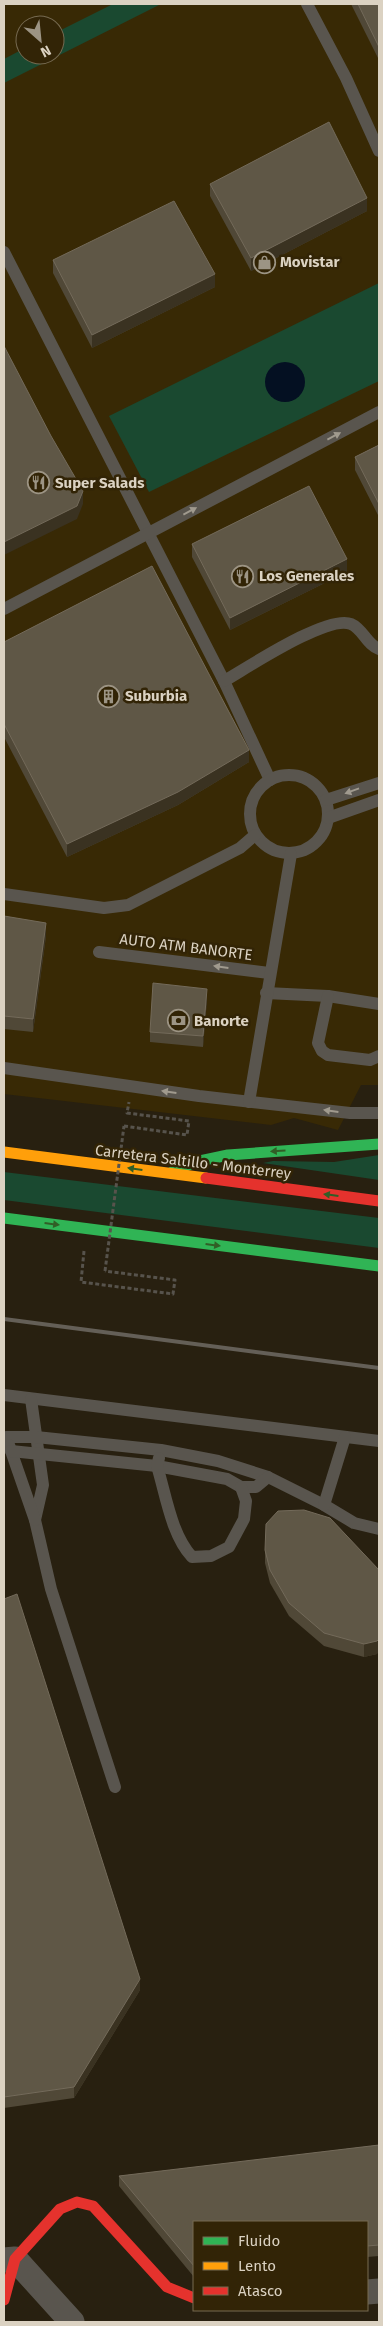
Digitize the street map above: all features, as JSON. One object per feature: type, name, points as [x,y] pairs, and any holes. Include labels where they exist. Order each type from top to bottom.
[{"type":"main road","points":[[168,1174],[195,1162],[228,1155],[373,1146],[379,1144]]},
{"type":"main road","name":"Carretera Saltillo - Monterrey","points":[[4,1152],[379,1201]]},
{"type":"main road","points":[[4,1218],[379,1266]]},
{"type":"main road","points":[[4,2300],[9,2259],[60,2209],[77,2202],[93,2206],[167,2287],[193,2298]]},
{"type":"street","points":[[9,2259],[72,2322]]},
{"type":"lane","points":[[307,4],[346,78],[379,151]]},
{"type":"lane","points":[[4,252],[224,681],[270,780]]},
{"type":"lane","points":[[4,609],[379,412]]},
{"type":"lane","points":[[224,681],[310,633],[340,622],[356,627],[374,648],[379,649]]},
{"type":"lane","points":[[286,775],[302,777],[313,782],[321,790],[326,800],[328,818],[325,831],[316,843],[305,850],[291,854],[277,852],[265,846],[255,835],[250,823],[251,804],[260,788],[270,780],[286,775]]},
{"type":"lane","points":[[326,800],[379,783]]},
{"type":"lane","points":[[328,818],[379,800]]},
{"type":"lane","points":[[4,894],[104,908],[128,904],[240,848],[255,835]]},
{"type":"lane","points":[[249,1102],[269,974],[291,854]]},
{"type":"lane","name":"AUTO ATM BANORTE","points":[[99,952],[269,974]]},
{"type":"lane","points":[[266,992],[328,996],[379,1004]]},
{"type":"lane","points":[[328,996],[318,1043],[322,1051],[328,1055],[370,1060],[379,1056]]},
{"type":"lane","points":[[4,1068],[249,1102],[350,1113],[379,1113]]},
{"type":"lane","points":[[4,1395],[379,1441]]},
{"type":"lane","points":[[31,1399],[43,1485],[34,1520]]},
{"type":"lane","points":[[115,1787],[52,1589],[34,1520],[5,1434],[161,1450],[218,1461],[268,1477],[324,1505],[354,1523],[379,1529]]},
{"type":"lane","points":[[324,1505],[345,1437]]},
{"type":"lane","points":[[161,1450],[157,1466],[182,1546],[192,1557],[211,1556],[229,1547],[244,1519],[246,1501],[241,1487]]},
{"type":"lane","points":[[11,1451],[157,1466],[226,1479],[241,1487],[256,1486],[268,1477]]},
{"type":"path","points":[[86,1228],[81,1282],[173,1294],[175,1280],[105,1271],[124,1126],[187,1134],[189,1121],[127,1113]]},
{"type":"shaded area","points":[[4,4],[379,4],[379,1085],[361,1085],[338,1130],[294,1118],[271,1125],[4,1094]]},
{"type":"green space","points":[[113,4],[161,4],[65,52],[65,28]]},
{"type":"green space","points":[[15,53],[15,65],[40,65],[4,83],[4,59]]},
{"type":"green space","points":[[379,283],[379,381],[149,492],[109,416]]},
{"type":"green space","points":[[379,1155],[379,1180],[263,1163],[273,1161],[334,1162]]},
{"type":"green space","points":[[4,1172],[379,1218],[379,1248],[4,1200]]},
{"type":"water","points":[[289,362],[296,365],[302,371],[305,382],[304,390],[296,399],[289,402],[281,402],[274,399],[266,390],[265,378],[268,371],[277,363]]},
{"type":"building","points":[[358,4],[379,4],[379,47]]},
{"type":"building","points":[[329,122],[367,198],[251,258],[210,184]]},
{"type":"building","points":[[174,201],[215,274],[92,335],[53,260]]},
{"type":"building","points":[[4,346],[51,436],[83,491],[77,506],[4,542]]},
{"type":"building","points":[[379,445],[379,504],[355,457]]},
{"type":"building","points":[[309,486],[347,559],[230,618],[192,544]]},
{"type":"building","name":"Suburbia","points":[[152,566],[249,750],[178,792],[67,844],[4,724],[4,642]]},
{"type":"building","points":[[4,916],[46,923],[33,1019],[4,1016]]},
{"type":"building","name":"Banorte","points":[[153,983],[207,989],[203,1036],[150,1032]]},
{"type":"building","points":[[304,1510],[330,1518],[379,1570],[379,1639],[377,1641],[364,1644],[324,1633],[289,1603],[270,1570],[265,1550],[266,1524],[278,1511]]},
{"type":"building","points":[[17,1594],[140,1979],[74,2087],[4,2097],[4,1599]]},
{"type":"building","points":[[379,2145],[379,2245],[368,2246],[368,2221],[193,2221],[193,2265],[119,2176]]},
{"type":"railway","points":[[4,1319],[379,1368]]},
{"type":"traffic: fast","points":[[172,1172],[195,1162],[228,1155],[379,1144]]},
{"type":"traffic: fast","points":[[4,1218],[379,1266]]},
{"type":"traffic: slow","points":[[4,1152],[206,1178]]},
{"type":"traffic: jam","points":[[206,1178],[379,1201]]},
{"type":"traffic: jam","points":[[4,2300],[15,2259],[60,2209],[77,2202],[93,2206],[167,2287],[193,2298]]},
{"type":"place","name":"Movistar","points":[[264,262]]},
{"type":"place","name":"Super Salads","points":[[39,483]]},
{"type":"place","name":"Los Generales","points":[[243,576]]},
{"type":"place","name":"Suburbia","points":[[109,696]]},
{"type":"place","name":"Banorte","points":[[178,1021]]}]
